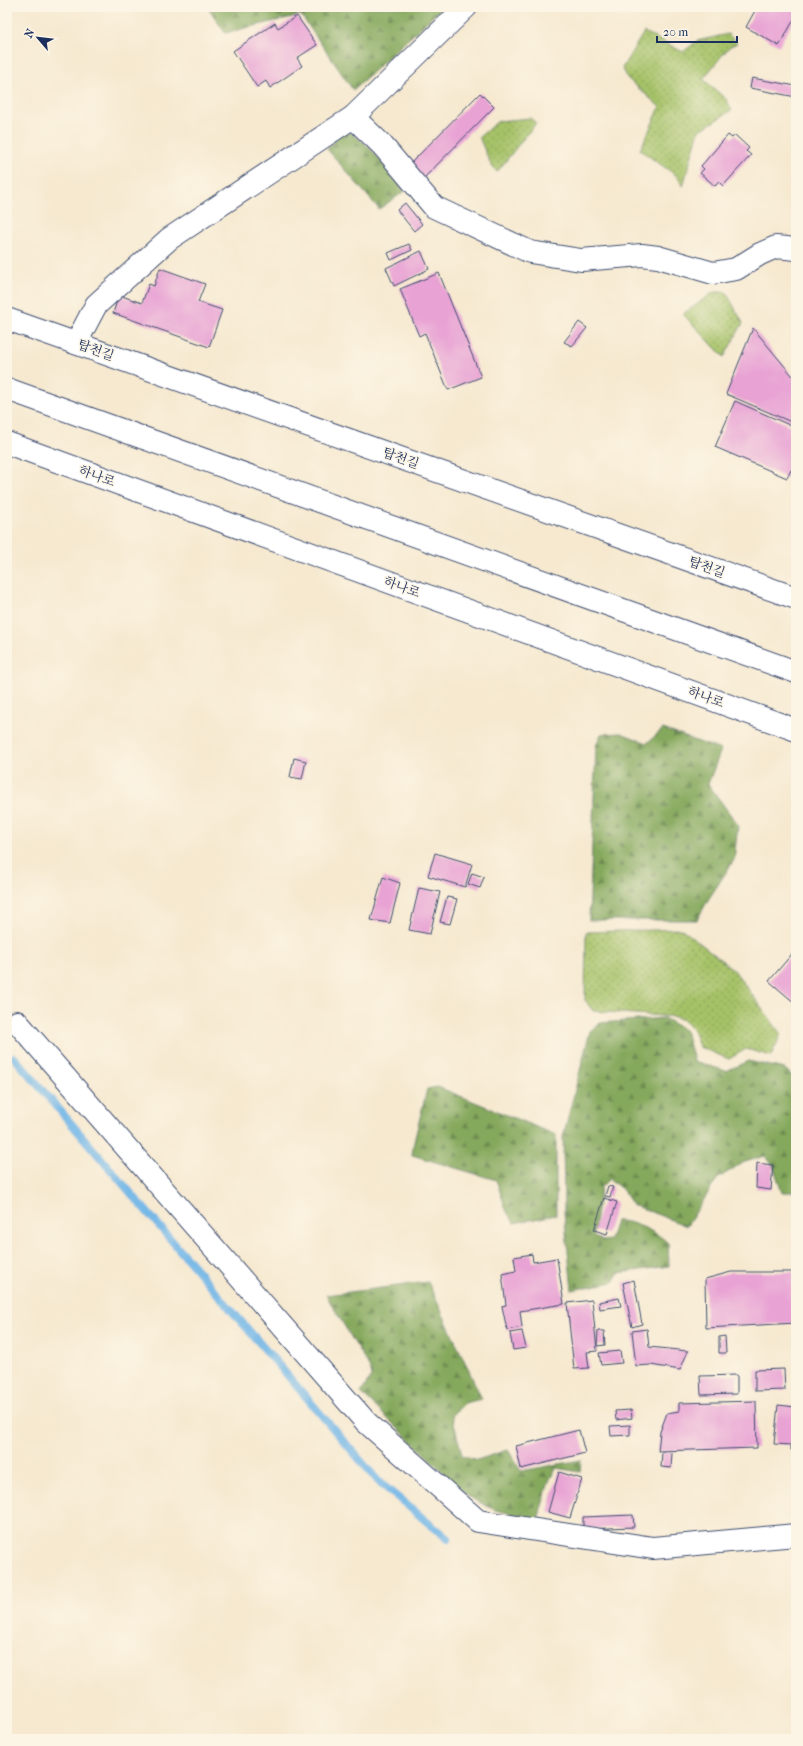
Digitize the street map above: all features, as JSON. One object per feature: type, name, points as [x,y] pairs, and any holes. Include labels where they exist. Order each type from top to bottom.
[{"type":"street","points":[[76,343],[96,305],[169,239],[353,117],[466,7]]},
{"type":"street","points":[[353,117],[382,145],[434,207],[530,252],[581,260],[642,255],[658,257],[713,273],[736,269],[760,254],[776,247],[796,249]]},
{"type":"street","name":"탑천길","points":[[7,319],[796,598]]},
{"type":"street","points":[[7,389],[796,672]]},
{"type":"street","name":"하나로","points":[[7,443],[796,730]]},
{"type":"street","points":[[17,1022],[366,1422],[478,1521],[653,1548],[796,1535]]},
{"type":"green space","points":[[208,7],[443,7],[353,90],[301,15],[225,33]]},
{"type":"green space","points":[[644,32],[683,52],[697,41],[728,34],[737,43],[729,47],[703,79],[726,99],[732,110],[699,131],[683,186],[677,176],[640,150],[660,107],[628,79],[622,68]]},
{"type":"green space","points":[[530,118],[536,123],[497,172],[491,165],[479,137],[498,121]]},
{"type":"green space","points":[[344,130],[353,134],[369,148],[385,165],[405,191],[379,209],[327,149]]},
{"type":"green space","points":[[714,292],[726,292],[743,323],[724,357],[683,314]]},
{"type":"green space","points":[[663,729],[721,750],[708,784],[738,825],[734,860],[697,920],[589,920],[596,746],[601,734],[621,733],[647,743]]},
{"type":"green space","points":[[682,929],[734,970],[781,1034],[771,1056],[746,1049],[729,1059],[699,1047],[694,1032],[686,1022],[681,1019],[676,1017],[593,1011],[585,1000],[586,932]]},
{"type":"green space","points":[[664,1018],[686,1031],[694,1061],[726,1071],[748,1061],[785,1069],[796,1079],[796,1191],[782,1193],[773,1165],[765,1156],[742,1163],[717,1179],[687,1226],[633,1205],[622,1189],[609,1179],[601,1187],[593,1235],[603,1241],[610,1240],[616,1221],[629,1222],[637,1225],[657,1235],[668,1243],[669,1266],[618,1273],[613,1282],[572,1290],[564,1213],[563,1137],[590,1031],[600,1023]]},
{"type":"green space","points":[[438,1087],[556,1135],[556,1215],[514,1223],[507,1212],[496,1180],[412,1155],[427,1089]]},
{"type":"green space","points":[[428,1282],[482,1399],[465,1403],[452,1415],[462,1455],[477,1460],[508,1450],[521,1471],[581,1460],[580,1472],[556,1468],[549,1481],[538,1520],[495,1510],[469,1497],[361,1393],[372,1375],[369,1367],[326,1295]]},
{"type":"building","points":[[757,7],[788,7],[796,12],[796,16],[779,46],[746,27]]},
{"type":"building","points":[[297,16],[317,45],[297,58],[302,66],[270,88],[266,81],[257,87],[233,51],[275,23],[278,28]]},
{"type":"building","points":[[752,78],[796,86],[796,97],[750,88]]},
{"type":"building","points":[[480,93],[494,107],[423,179],[409,165]]},
{"type":"building","points":[[728,135],[732,138],[735,135],[749,148],[746,151],[751,155],[723,186],[719,182],[715,186],[700,173],[704,169],[701,166]]},
{"type":"building","points":[[405,203],[422,224],[414,231],[397,210]]},
{"type":"building","points":[[409,244],[412,250],[391,260],[388,253]]},
{"type":"building","points":[[421,251],[429,269],[394,286],[386,268]]},
{"type":"building","points":[[160,268],[205,284],[198,302],[222,310],[209,347],[113,313],[119,295],[142,303],[149,284],[154,286]]},
{"type":"building","points":[[439,273],[481,377],[448,390],[425,333],[419,336],[400,289]]},
{"type":"building","points":[[579,322],[587,328],[572,346],[564,342]]},
{"type":"building","points":[[753,328],[796,380],[796,424],[726,394]]},
{"type":"building","points":[[735,401],[796,428],[796,472],[791,470],[787,478],[715,447]]},
{"type":"building","points":[[294,758],[306,761],[302,779],[290,777]]},
{"type":"building","points":[[435,853],[472,864],[465,887],[428,876]]},
{"type":"building","points":[[472,873],[484,877],[480,888],[468,884]]},
{"type":"building","points":[[383,877],[400,883],[390,923],[371,920]]},
{"type":"building","points":[[419,888],[440,892],[430,934],[409,930]]},
{"type":"building","points":[[447,897],[457,899],[450,924],[440,922]]},
{"type":"building","points":[[792,954],[796,958],[796,1004],[769,981]]},
{"type":"building","points":[[757,1163],[773,1165],[771,1190],[756,1188]]},
{"type":"building","points":[[608,1186],[613,1187],[610,1197],[605,1196]]},
{"type":"building","points":[[604,1198],[617,1202],[607,1234],[594,1230]]},
{"type":"building","points":[[532,1254],[533,1262],[557,1258],[564,1304],[520,1311],[522,1327],[507,1330],[502,1306],[506,1305],[502,1274],[516,1271],[514,1257]]},
{"type":"building","points":[[731,1272],[796,1272],[796,1323],[706,1328],[705,1279]]},
{"type":"building","points":[[634,1280],[642,1324],[632,1327],[623,1283]]},
{"type":"building","points":[[619,1298],[621,1306],[600,1309],[599,1302]]},
{"type":"building","points":[[592,1300],[597,1351],[587,1352],[589,1368],[574,1369],[567,1303]]},
{"type":"building","points":[[647,1329],[649,1347],[688,1351],[680,1370],[651,1365],[636,1366],[632,1331]]},
{"type":"building","points":[[522,1331],[526,1348],[513,1350],[510,1333]]},
{"type":"building","points":[[598,1331],[604,1331],[605,1345],[597,1346]]},
{"type":"building","points":[[725,1336],[726,1353],[719,1353],[719,1337]]},
{"type":"building","points":[[620,1351],[622,1363],[601,1365],[599,1353]]},
{"type":"building","points":[[784,1369],[785,1390],[755,1391],[755,1370]]},
{"type":"building","points":[[737,1375],[737,1394],[701,1395],[700,1376]]},
{"type":"building","points":[[756,1401],[757,1448],[658,1451],[660,1432],[667,1413],[679,1411],[679,1403]]},
{"type":"building","points":[[778,1405],[796,1407],[796,1451],[791,1450],[791,1445],[774,1444]]},
{"type":"building","points":[[631,1410],[632,1418],[616,1420],[615,1411]]},
{"type":"building","points":[[630,1425],[630,1435],[611,1436],[610,1426]]},
{"type":"building","points":[[579,1430],[585,1453],[521,1469],[516,1446]]},
{"type":"building","points":[[662,1452],[672,1453],[671,1468],[661,1467]]},
{"type":"building","points":[[559,1472],[582,1479],[570,1518],[548,1512]]},
{"type":"building","points":[[633,1515],[634,1527],[583,1529],[583,1517]]},
{"type":"waterway","points":[[14,1057],[379,1482],[448,1539]]}]
